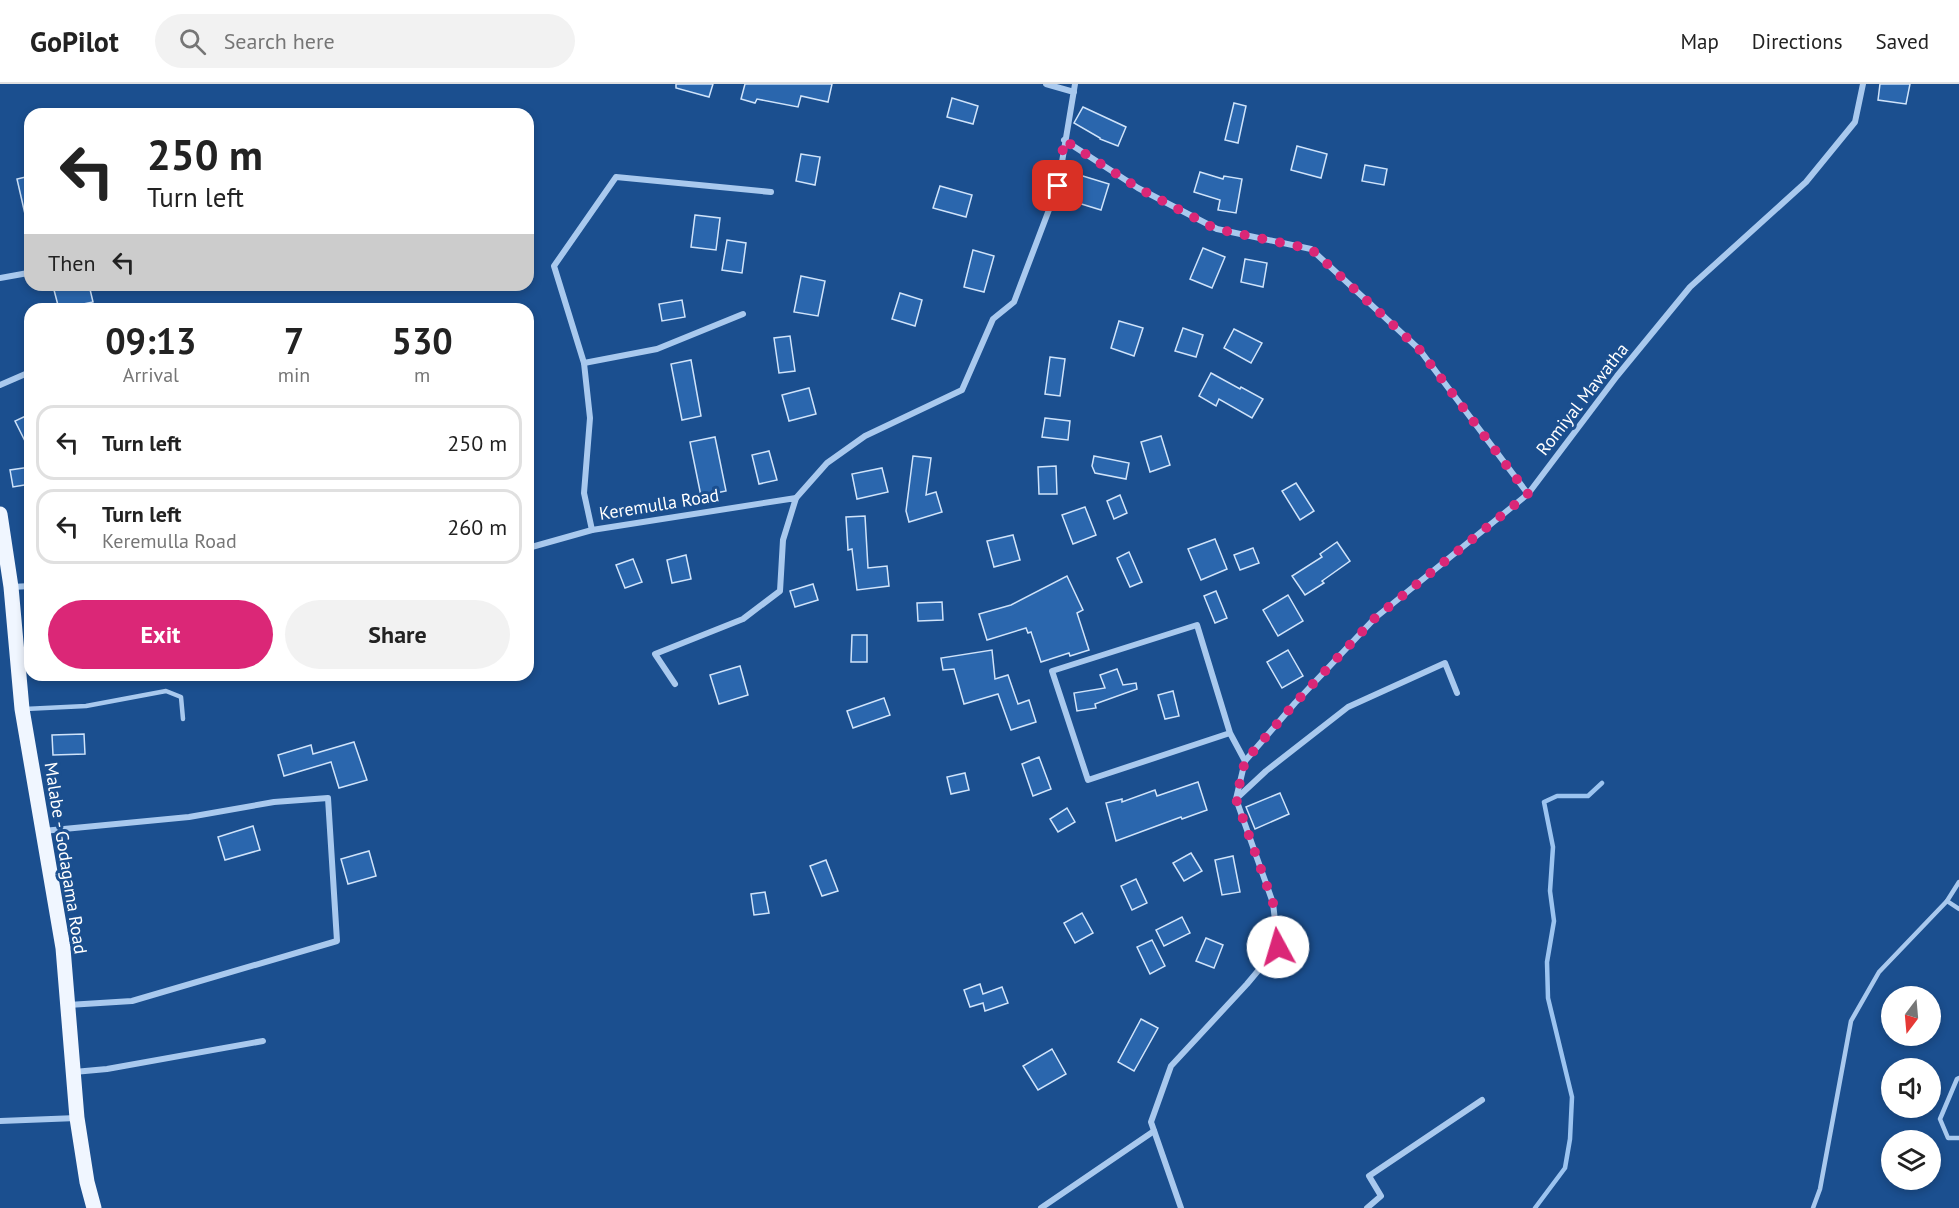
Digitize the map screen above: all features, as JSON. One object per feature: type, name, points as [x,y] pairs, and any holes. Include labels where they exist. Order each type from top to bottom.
[{"type":"main road","name":"Malabe - Godagama Road","points":[[0,514],[11,587],[22,709],[63,948],[77,1118],[87,1182],[94,1208]]},
{"type":"street","points":[[1046,84],[1074,92]]},
{"type":"street","points":[[675,684],[655,654],[743,619],[780,591],[783,540],[796,498],[827,463],[865,436],[962,390],[993,319],[1014,302],[1058,186],[1075,84]]},
{"type":"street","name":"Romiyal Mawatha","points":[[1236,799],[1245,761],[1295,703],[1375,618],[1528,494],[1617,376],[1690,287],[1806,182],[1855,122],[1863,84]]},
{"type":"street","points":[[1064,140],[1138,188],[1216,229],[1311,249],[1419,349],[1528,494]]},
{"type":"street","points":[[592,530],[584,493],[590,418],[584,363],[554,266],[616,177],[771,192]]},
{"type":"street","points":[[0,278],[24,274]]},
{"type":"street","points":[[584,363],[657,350],[743,314]]},
{"type":"street","points":[[0,385],[24,375]]},
{"type":"street","name":"Keremulla Road","points":[[534,546],[592,530],[796,498]]},
{"type":"street","points":[[11,587],[24,586]]},
{"type":"street","points":[[1230,733],[1088,780],[1052,671],[1197,625],[1230,733],[1245,761]]},
{"type":"street","points":[[1181,1208],[1151,1122],[1171,1066],[1278,947],[1273,903],[1236,799],[1266,771],[1348,706],[1445,663],[1457,693]]},
{"type":"street","points":[[42,831],[189,817],[274,802],[328,798],[337,941],[132,1000],[68,1005]]},
{"type":"street","points":[[73,1072],[107,1069],[264,1041]]},
{"type":"street","points":[[1367,1208],[1381,1196],[1369,1176],[1482,1100]]},
{"type":"street","points":[[0,1121],[77,1118]]},
{"type":"street","points":[[1041,1208],[1154,1131]]},
{"type":"lane","points":[[22,709],[86,706],[166,691],[181,698],[183,719]]},
{"type":"lane","points":[[1813,1208],[1820,1189],[1851,1021],[1879,972],[1947,901],[1959,882]]},
{"type":"lane","points":[[1947,901],[1959,909]]},
{"type":"lane","points":[[1959,1078],[1940,1119],[1948,1138],[1959,1138]]},
{"type":"building","points":[[676,84],[713,84],[709,97],[676,88]]},
{"type":"building","points":[[745,84],[832,84],[828,102],[801,96],[798,107],[757,99],[755,103],[741,99]]},
{"type":"building","points":[[1880,84],[1910,84],[1906,104],[1878,100]]},
{"type":"building","points":[[952,98],[978,106],[973,124],[947,117]]},
{"type":"building","points":[[1234,103],[1246,106],[1238,143],[1225,140]]},
{"type":"building","points":[[1083,107],[1126,127],[1118,146],[1100,139],[1074,123]]},
{"type":"building","points":[[1297,146],[1327,154],[1321,178],[1291,170]]},
{"type":"building","points":[[801,154],[820,157],[815,185],[796,181]]},
{"type":"building","points":[[1365,165],[1387,169],[1384,185],[1362,181]]},
{"type":"building","points":[[1200,172],[1223,179],[1224,176],[1242,179],[1236,213],[1218,210],[1220,200],[1194,192]]},
{"type":"building","points":[[1073,173],[1109,184],[1101,210],[1065,199]]},
{"type":"building","points":[[24,177],[24,210],[17,179]]},
{"type":"building","points":[[940,186],[972,195],[966,217],[933,208]]},
{"type":"building","points":[[695,215],[720,218],[716,250],[691,247]]},
{"type":"building","points":[[727,240],[746,243],[742,273],[722,270]]},
{"type":"building","points":[[1203,248],[1225,257],[1212,288],[1190,279]]},
{"type":"building","points":[[973,250],[994,256],[984,292],[964,287]]},
{"type":"building","points":[[1245,259],[1267,263],[1263,287],[1241,282]]},
{"type":"building","points":[[801,276],[825,281],[818,316],[794,312]]},
{"type":"building","points":[[54,291],[90,291],[93,302],[88,303],[57,303]]},
{"type":"building","points":[[900,293],[922,300],[915,326],[892,319]]},
{"type":"building","points":[[682,300],[685,317],[662,321],[659,304]]},
{"type":"building","points":[[1119,321],[1143,328],[1134,356],[1111,348]]},
{"type":"building","points":[[1183,328],[1203,335],[1196,357],[1175,351]]},
{"type":"building","points":[[1234,329],[1262,343],[1251,363],[1224,348]]},
{"type":"building","points":[[790,336],[795,371],[779,373],[774,338]]},
{"type":"building","points":[[1050,357],[1065,359],[1060,396],[1045,394]]},
{"type":"building","points":[[691,360],[701,416],[682,420],[671,364]]},
{"type":"building","points":[[1211,373],[1263,399],[1252,418],[1219,399],[1216,406],[1199,396]]},
{"type":"building","points":[[809,388],[816,414],[789,421],[782,395]]},
{"type":"building","points":[[24,417],[24,439],[15,421]]},
{"type":"building","points":[[1045,418],[1070,421],[1068,440],[1042,437]]},
{"type":"building","points":[[1161,436],[1170,465],[1150,472],[1141,442]]},
{"type":"building","points":[[715,437],[726,491],[701,496],[690,442]]},
{"type":"building","points":[[769,451],[777,480],[759,484],[752,455]]},
{"type":"building","points":[[913,456],[931,458],[926,495],[936,492],[942,512],[909,522],[906,511]]},
{"type":"building","points":[[1094,456],[1129,463],[1126,479],[1095,473],[1092,466]]},
{"type":"building","points":[[1056,466],[1057,494],[1039,494],[1038,467]]},
{"type":"building","points":[[24,468],[24,485],[13,487],[10,470]]},
{"type":"building","points":[[882,468],[888,492],[857,499],[852,474]]},
{"type":"building","points":[[1296,483],[1314,511],[1300,520],[1282,491]]},
{"type":"building","points":[[1120,495],[1127,513],[1114,519],[1107,501]]},
{"type":"building","points":[[1085,507],[1096,535],[1073,544],[1062,515]]},
{"type":"building","points":[[865,516],[868,568],[887,566],[889,586],[857,590],[852,549],[848,550],[846,517]]},
{"type":"building","points":[[1013,535],[1020,560],[994,567],[987,541]]},
{"type":"building","points":[[1215,539],[1227,569],[1201,580],[1188,549]]},
{"type":"building","points":[[1337,542],[1350,561],[1322,581],[1324,583],[1305,595],[1292,576],[1322,557],[1320,554]]},
{"type":"building","points":[[1253,548],[1259,563],[1240,570],[1234,555]]},
{"type":"building","points":[[1129,552],[1142,582],[1130,587],[1117,558]]},
{"type":"building","points":[[686,555],[691,579],[672,583],[667,560]]},
{"type":"building","points":[[633,559],[642,582],[625,588],[616,565]]},
{"type":"building","points":[[1067,576],[1083,610],[1077,613],[1089,650],[1070,656],[1069,653],[1041,662],[1031,632],[1028,633],[1026,628],[987,640],[979,614],[1011,605]]},
{"type":"building","points":[[813,584],[818,600],[795,607],[790,591]]},
{"type":"building","points":[[1216,591],[1227,618],[1215,623],[1204,596]]},
{"type":"building","points":[[1288,595],[1303,621],[1278,636],[1263,610]]},
{"type":"building","points":[[942,602],[943,620],[918,621],[917,603]]},
{"type":"building","points":[[852,635],[867,635],[867,662],[851,662]]},
{"type":"building","points":[[992,650],[995,679],[1008,675],[1018,704],[1029,700],[1036,722],[1011,730],[998,694],[964,704],[954,669],[943,670],[941,658]]},
{"type":"building","points":[[1288,650],[1303,676],[1282,688],[1267,662]]},
{"type":"building","points":[[740,666],[748,695],[719,704],[710,675]]},
{"type":"building","points":[[1117,669],[1123,685],[1136,683],[1137,689],[1095,704],[1096,708],[1077,711],[1074,693],[1105,688],[1100,675]]},
{"type":"building","points":[[1173,691],[1179,716],[1165,719],[1158,695]]},
{"type":"building","points":[[884,698],[890,715],[853,728],[847,711]]},
{"type":"building","points":[[84,734],[85,754],[53,755],[52,735]]},
{"type":"building","points":[[354,742],[367,780],[339,788],[331,762],[284,776],[278,755],[311,745],[313,754]]},
{"type":"building","points":[[1039,757],[1051,789],[1033,796],[1022,764]]},
{"type":"building","points":[[965,773],[969,790],[951,794],[947,777]]},
{"type":"building","points":[[1198,782],[1207,810],[1116,841],[1106,803],[1122,799],[1122,802],[1155,790],[1157,796]]},
{"type":"building","points":[[1280,793],[1289,814],[1255,829],[1246,807]]},
{"type":"building","points":[[1067,808],[1075,822],[1058,832],[1050,819]]},
{"type":"building","points":[[253,826],[260,850],[225,860],[218,837]]},
{"type":"building","points":[[369,851],[376,876],[348,884],[341,859]]},
{"type":"building","points":[[1191,853],[1202,871],[1184,881],[1173,863]]},
{"type":"building","points":[[1233,856],[1240,892],[1222,895],[1215,860]]},
{"type":"building","points":[[826,860],[838,891],[822,896],[810,866]]},
{"type":"building","points":[[1136,879],[1147,903],[1132,910],[1121,886]]},
{"type":"building","points":[[765,892],[769,913],[754,915],[751,894]]},
{"type":"building","points":[[1082,913],[1093,933],[1075,943],[1064,923]]},
{"type":"building","points":[[1182,917],[1190,933],[1164,946],[1156,930]]},
{"type":"building","points":[[1206,938],[1223,945],[1214,968],[1196,961]]},
{"type":"building","points":[[1152,940],[1165,966],[1150,974],[1137,947]]},
{"type":"building","points":[[980,984],[983,994],[1002,987],[1008,1003],[985,1011],[983,1003],[970,1007],[964,990]]},
{"type":"building","points":[[1141,1019],[1158,1028],[1134,1071],[1118,1062]]},
{"type":"building","points":[[1052,1049],[1066,1074],[1038,1090],[1023,1066]]},
{"type":"waterway","points":[[1535,1208],[1565,1168],[1570,1139],[1572,1097],[1548,998],[1547,962],[1554,921],[1550,891],[1553,847],[1544,802],[1557,796],[1588,796],[1602,783]]},
{"type":"route","points":[[1058,186],[1064,140],[1138,188],[1216,229],[1311,249],[1419,349],[1528,494],[1375,618],[1295,703],[1245,761],[1236,799],[1273,903],[1278,947]]}]
